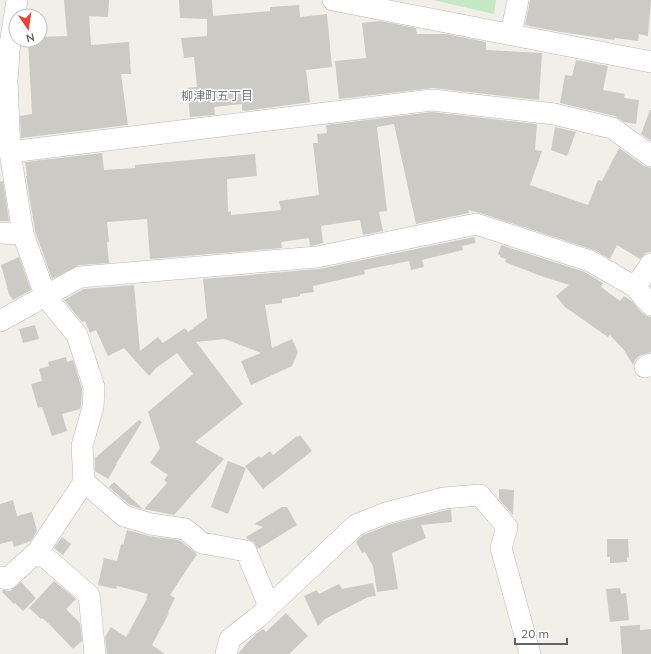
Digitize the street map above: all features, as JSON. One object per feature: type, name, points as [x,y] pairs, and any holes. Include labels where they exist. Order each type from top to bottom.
[{"type":"street","points":[[0,577],[7,578],[38,551],[84,482],[82,446],[93,407],[94,387],[77,335],[46,297],[23,234],[7,175],[10,152],[6,81],[8,51],[17,0]]},
{"type":"street","points":[[332,0],[651,62]]},
{"type":"street","points":[[511,34],[518,0]]},
{"type":"street","points":[[10,152],[432,100],[554,114],[612,128],[651,156]]},
{"type":"street","points":[[0,321],[80,277],[317,257],[476,224],[590,261],[635,287],[651,305]]},
{"type":"street","points":[[0,233],[23,234]]},
{"type":"street","points":[[635,287],[651,264]]},
{"type":"street","points":[[84,482],[124,516],[151,524],[185,529],[202,543],[246,551],[269,606]]},
{"type":"street","points":[[226,654],[230,639],[257,618],[356,525],[386,512],[444,498],[480,495],[507,527],[501,548],[530,654]]},
{"type":"street","points":[[38,551],[89,595],[95,654]]},
{"type":"green space","points":[[433,0],[496,0],[494,14]]},
{"type":"building","points":[[64,0],[109,0],[108,17],[89,16],[91,45],[129,42],[131,74],[121,74],[128,125],[21,138],[20,116],[32,114],[28,48],[48,48],[48,37],[67,36]]},
{"type":"building","points":[[179,0],[212,0],[213,16],[270,11],[270,7],[299,5],[300,17],[327,14],[332,67],[306,70],[310,102],[245,111],[242,110],[242,104],[214,107],[215,115],[190,117],[187,88],[197,87],[194,57],[184,58],[181,38],[207,36],[207,19],[180,18]]},
{"type":"building","points":[[530,0],[651,0],[648,36],[639,34],[638,41],[615,38],[614,40],[525,25]]},
{"type":"building","points":[[380,21],[416,28],[417,34],[446,34],[486,42],[486,50],[542,53],[539,100],[433,88],[339,99],[335,61],[366,58],[362,23]]},
{"type":"building","points":[[576,60],[608,66],[603,90],[625,94],[624,98],[639,100],[636,124],[624,122],[615,116],[560,103],[565,75],[572,76]]},
{"type":"building","points":[[651,110],[651,141],[641,134]]},
{"type":"building","points":[[432,112],[537,124],[535,150],[542,151],[530,185],[588,205],[598,180],[602,181],[619,148],[644,166],[651,168],[651,252],[646,253],[640,259],[617,245],[610,259],[594,250],[468,210],[469,213],[416,224],[394,124],[377,127],[387,211],[379,212],[383,231],[363,235],[360,220],[321,226],[323,243],[310,246],[309,238],[281,242],[282,248],[150,259],[147,219],[107,222],[109,263],[79,265],[52,279],[35,231],[25,162],[102,153],[104,170],[135,168],[135,165],[255,154],[257,176],[227,179],[228,212],[231,211],[231,215],[281,210],[279,201],[319,195],[313,143],[318,143],[317,134],[327,133],[326,125]]},
{"type":"building","points":[[555,127],[576,132],[567,156],[551,150]]},
{"type":"building","points":[[3,181],[9,221],[0,221],[0,182]]},
{"type":"building","points":[[474,237],[476,243],[462,246],[463,250],[422,260],[424,267],[411,270],[409,261],[364,270],[365,274],[313,286],[314,292],[282,299],[282,303],[265,305],[272,348],[292,339],[298,352],[292,366],[251,385],[241,361],[261,353],[225,339],[196,342],[243,404],[195,442],[224,459],[174,515],[144,509],[167,483],[164,480],[168,475],[150,463],[160,448],[148,412],[193,374],[177,353],[156,368],[149,376],[124,348],[108,356],[96,330],[90,333],[85,321],[82,322],[64,300],[84,289],[134,285],[140,351],[158,337],[163,343],[185,328],[188,332],[207,318],[203,279],[319,269]]},
{"type":"building","points":[[501,245],[585,272],[603,283],[601,287],[620,301],[624,296],[632,301],[642,313],[651,317],[651,352],[639,356],[633,365],[624,350],[610,335],[608,337],[565,307],[556,296],[569,285],[505,262],[506,259],[500,257],[498,254]]},
{"type":"building","points":[[19,257],[31,290],[13,300],[9,294],[1,265]]},
{"type":"building","points":[[35,325],[39,339],[23,343],[19,329]]},
{"type":"building","points":[[66,357],[67,362],[73,360],[82,389],[81,405],[80,409],[62,414],[67,431],[52,436],[42,407],[38,408],[31,384],[42,381],[39,369],[49,366],[48,362]]},
{"type":"building","points":[[139,420],[142,422],[108,479],[95,471],[95,458]]},
{"type":"building","points":[[300,435],[312,451],[263,489],[245,466],[259,456],[261,458],[270,451],[273,455]]},
{"type":"building","points":[[228,461],[246,468],[228,514],[211,507]]},
{"type":"building","points":[[114,482],[143,509],[130,505],[109,487]]},
{"type":"building","points":[[499,489],[514,490],[513,515],[499,499]]},
{"type":"building","points":[[13,500],[17,516],[32,512],[37,531],[31,541],[14,547],[12,541],[0,544],[0,504]]},
{"type":"building","points":[[282,507],[287,507],[297,525],[258,549],[254,542],[246,537],[263,527],[254,524]]},
{"type":"building","points":[[451,509],[452,522],[421,525],[426,538],[392,553],[398,589],[377,592],[373,566],[365,552],[362,553],[356,542],[361,536],[391,524]]},
{"type":"building","points":[[127,530],[149,536],[179,540],[197,554],[170,595],[175,598],[168,612],[169,613],[152,645],[165,654],[107,654],[105,637],[111,627],[126,637],[147,599],[148,594],[117,586],[116,589],[98,585],[104,558],[117,561],[121,544],[123,545]]},
{"type":"building","points":[[62,537],[71,544],[63,555],[54,548]]},
{"type":"building","points":[[607,539],[628,539],[629,558],[627,557],[627,562],[610,563],[610,557],[607,557]]},
{"type":"building","points":[[54,581],[76,599],[66,609],[80,623],[82,641],[73,649],[48,623],[29,608]]},
{"type":"building","points":[[21,582],[36,598],[23,611],[2,592],[3,590],[10,591]]},
{"type":"building","points":[[373,583],[376,596],[368,597],[325,619],[318,626],[304,596],[317,590],[319,594],[339,584],[342,589]]},
{"type":"building","points":[[620,588],[621,594],[626,593],[629,620],[610,622],[606,589]]},
{"type":"building","points":[[286,613],[308,636],[289,654],[238,654],[256,634],[263,629],[266,632]]},
{"type":"building","points":[[640,625],[640,630],[651,629],[651,654],[622,654],[620,626]]},
{"type":"district","name":"柳津町五丁目","points":[[217,96]]}]
